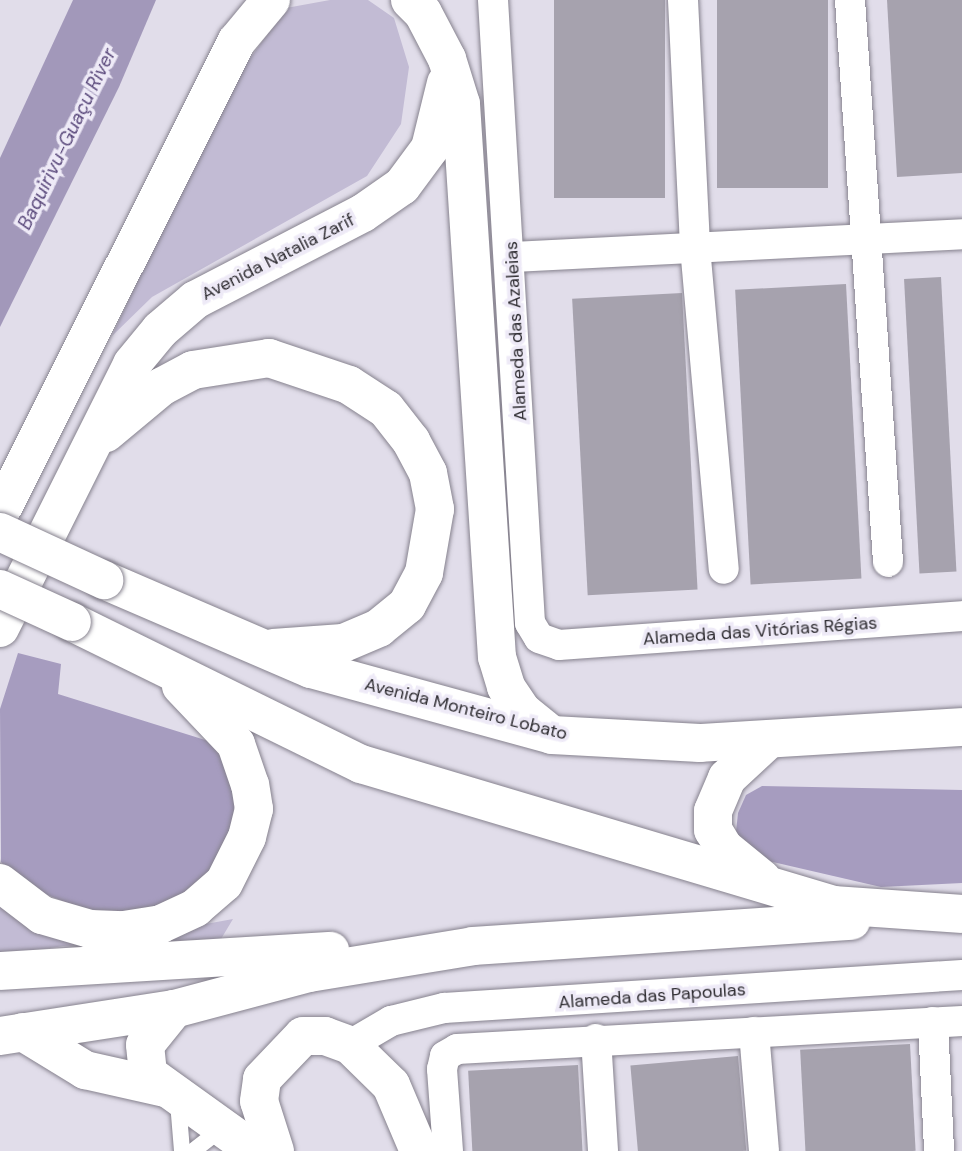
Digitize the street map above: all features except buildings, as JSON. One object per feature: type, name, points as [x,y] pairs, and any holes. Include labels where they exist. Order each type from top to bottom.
[{"type":"main road","points":[[0,513],[237,41],[271,0]]},
{"type":"main road","points":[[410,0],[423,13],[447,59],[461,104],[492,629],[506,687],[522,711],[552,735]]},
{"type":"main road","name":"Avenida Natalia Zarif","points":[[0,628],[132,364],[195,300],[363,213],[402,186],[430,148],[444,106],[447,59]]},
{"type":"main road","points":[[89,448],[161,387],[229,360],[269,358],[312,370],[349,384],[386,409],[428,472],[435,509],[424,573],[407,606],[379,628],[343,643],[256,648]]},
{"type":"main road","name":"Avenida Monteiro Lobato","points":[[0,532],[256,648],[311,669],[552,735],[632,741],[766,741],[962,727]]},
{"type":"main road","points":[[0,589],[154,660],[361,764],[779,891],[834,905],[946,915]]},
{"type":"main road","points":[[0,883],[42,915],[90,929],[124,930],[172,919],[224,883],[247,837],[254,809],[250,785],[236,744],[154,660]]},
{"type":"main road","points":[[766,741],[717,792],[713,830],[724,848],[779,891]]},
{"type":"main road","points":[[11,1034],[174,1009],[309,973],[473,946],[946,915]]},
{"type":"main road","points":[[0,971],[441,942],[473,946]]},
{"type":"main road","points":[[174,1009],[150,1034],[143,1056],[148,1073],[221,1139],[255,1151]]},
{"type":"main road","points":[[11,1034],[85,1070],[171,1092]]},
{"type":"main road","points":[[221,1139],[262,1079],[303,1037],[350,1045],[391,1085],[419,1151]]},
{"type":"main road","points":[[262,1079],[259,1101],[275,1151]]},
{"type":"street","name":"Alameda das Azaleias","points":[[493,0],[513,257],[530,623],[539,638],[559,645]]},
{"type":"street","points":[[683,0],[695,247],[724,569]]},
{"type":"street","points":[[850,0],[888,562]]},
{"type":"street","points":[[513,257],[962,234]]},
{"type":"street","name":"Alameda das Vitórias Régias","points":[[559,645],[962,616]]},
{"type":"street","name":"Alameda das Papoulas","points":[[350,1045],[391,1021],[444,1008],[962,975]]},
{"type":"street","points":[[449,1151],[445,1056],[457,1049],[596,1039],[962,1021]]},
{"type":"street","points":[[933,1022],[939,1151]]},
{"type":"street","points":[[754,1032],[764,1151]]},
{"type":"street","points":[[596,1039],[603,1151]]},
{"type":"lane","points":[[171,1092],[182,1151]]},
{"type":"lane","points":[[193,1151],[221,1139]]},
{"type":"shaded area","points":[[330,0],[368,0],[394,18],[409,67],[401,124],[367,176],[152,297],[112,336],[222,98],[286,8]]},
{"type":"shaded area","points":[[18,653],[61,664],[58,694],[218,744],[238,811],[214,868],[173,902],[124,914],[80,908],[20,884],[1,862],[0,709]]},
{"type":"shaded area","points":[[762,786],[962,790],[962,883],[881,887],[751,857],[736,832],[738,813],[746,795]]},
{"type":"shaded area","points":[[0,901],[195,926],[233,919],[221,939],[63,946],[0,956]]},
{"type":"water","name":"Baquirivu-Guaçu River","points":[[73,0],[156,0],[119,87],[0,327],[0,158]]}]
